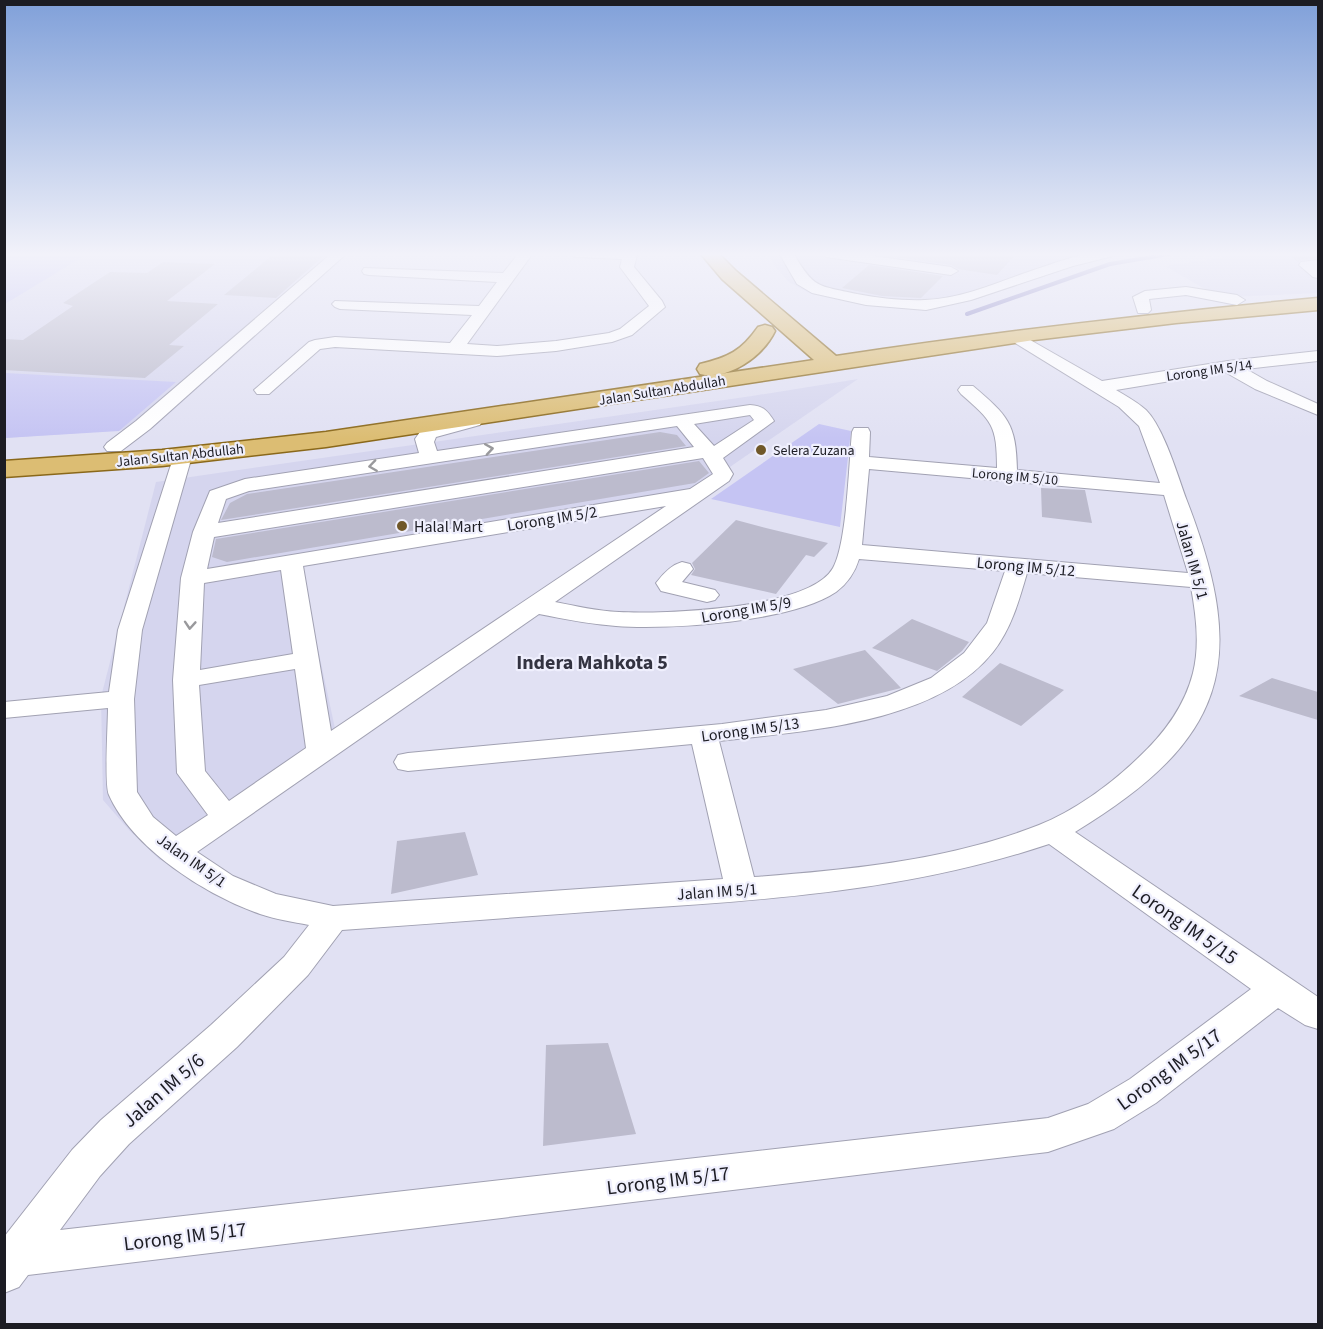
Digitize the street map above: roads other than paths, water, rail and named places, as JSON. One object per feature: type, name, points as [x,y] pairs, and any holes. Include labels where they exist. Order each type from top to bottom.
[{"type":"main road","points":[[755,315],[821,354],[1106,315]]},
{"type":"main road","points":[[1047,343],[1203,315]]},
{"type":"main road","points":[[776,329],[821,354]]},
{"type":"main road","points":[[703,370],[725,365],[746,356],[776,329]]},
{"type":"main road","name":"Jalan Sultan Abdullah","points":[[4,454],[114,447],[344,421],[821,354],[1018,338]]},
{"type":"main road","name":"Jalan Sultan Abdullah","points":[[4,469],[182,456],[556,406],[821,354]]},
{"type":"street","points":[[114,447],[143,425],[269,315]]},
{"type":"street","points":[[454,350],[479,315]]},
{"type":"street","points":[[263,390],[315,345],[324,343],[497,351],[556,346],[612,337],[626,332],[647,315]]},
{"type":"street","name":"Jalan IM 5/1","points":[[182,456],[129,630],[121,699],[122,793],[142,824],[175,852],[222,884],[270,905],[333,918],[741,890],[883,875],[962,859],[1052,831],[1110,797],[1162,751],[1193,709],[1206,672],[1210,630],[1203,581],[1172,490],[1144,420],[1047,343],[1018,338]]},
{"type":"street","name":"Lorong IM 5/14","points":[[1100,387],[1228,366],[1318,356]]},
{"type":"street","points":[[1228,366],[1261,385],[1318,410]]},
{"type":"street","points":[[967,390],[1003,424],[1007,434],[1007,475]]},
{"type":"street","points":[[431,458],[424,442],[429,433],[459,424],[556,406]]},
{"type":"street","points":[[175,852],[226,818],[699,494],[714,461],[765,422],[757,411],[750,410],[245,485],[217,495],[204,532],[193,578],[186,680],[191,773],[226,818]]},
{"type":"street","points":[[681,420],[714,461]]},
{"type":"street","name":"Lorong IM 5/9","points":[[536,606],[617,619],[686,619],[769,608],[814,594],[843,572],[849,551],[861,432]]},
{"type":"street","points":[[452,455],[486,528]]},
{"type":"street","points":[[204,532],[468,490],[714,461]]},
{"type":"street","name":"Lorong IM 5/10","points":[[859,462],[1172,490]]},
{"type":"street","name":"Lorong IM 5/2","points":[[193,578],[699,494]]},
{"type":"street","name":"Lorong IM 5/12","points":[[849,551],[1203,581]]},
{"type":"street","points":[[291,560],[321,753]]},
{"type":"street","name":"Lorong IM 5/13","points":[[408,762],[704,736],[833,717],[891,704],[929,690],[961,669],[984,647],[1000,624],[1018,565]]},
{"type":"street","points":[[686,619],[680,579],[707,595]]},
{"type":"street","points":[[186,680],[306,659]]},
{"type":"street","points":[[4,710],[121,699]]},
{"type":"street","points":[[704,736],[741,890]]},
{"type":"street","name":"Lorong IM 5/15","points":[[1052,831],[1276,989],[1318,1015]]},
{"type":"street","name":"Jalan IM 5/6","points":[[11,1264],[86,1163],[115,1132],[224,1036],[296,966],[333,918]]},
{"type":"street","name":"Lorong IM 5/17","points":[[11,1264],[1048,1135],[1100,1117],[1143,1091],[1276,989]]},
{"type":"place","name":"Selera Zuzana","points":[[761,450]]},
{"type":"place","name":"Halal Mart","points":[[402,526]]},
{"type":"district","name":"Indera Mahkota 5","points":[[592,662]]}]
